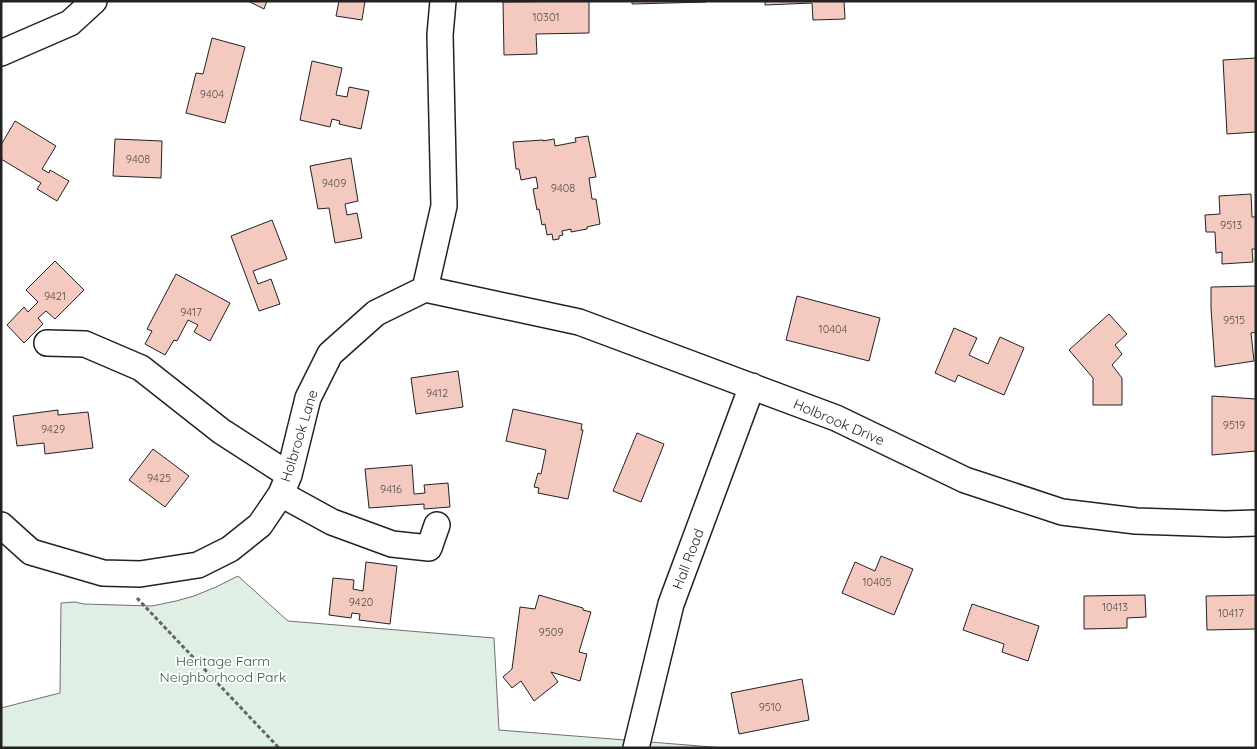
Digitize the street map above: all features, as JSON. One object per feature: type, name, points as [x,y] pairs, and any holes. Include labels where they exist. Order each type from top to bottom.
[{"type":"street","points":[[1,53],[70,23],[94,1]]},
{"type":"street","points":[[425,289],[444,206],[440,35],[443,1]]},
{"type":"street","name":"Holbrook Drive","points":[[425,289],[579,322],[836,418],[965,480],[1062,512],[1136,522],[1256,523]]},
{"type":"street","name":"Holbrook Lane","points":[[1,525],[31,552],[103,573],[140,574],[198,565],[230,549],[260,526],[285,485],[308,398],[330,354],[376,313],[425,289]]},
{"type":"street","points":[[47,343],[85,344],[141,368],[332,522],[392,544],[429,548],[437,525]]},
{"type":"street","name":"Hall Road","points":[[637,742],[671,604],[752,386]]},
{"type":"path","points":[[113,573],[279,748]]},
{"type":"green space","name":"Heritage Farm Neighborhood Park","points":[[238,576],[288,621],[494,638],[499,730],[725,748],[1,748],[1,708],[60,693],[61,603],[152,606],[194,596]]},
{"type":"building","points":[[248,1],[267,1],[264,9]]},
{"type":"building","points":[[339,1],[365,1],[362,20],[336,16]]},
{"type":"building","points":[[589,1],[589,33],[536,34],[537,54],[504,55],[503,2]]},
{"type":"building","points":[[632,1],[706,1],[706,2],[632,4]]},
{"type":"building","points":[[765,1],[844,1],[845,19],[813,20],[812,3],[765,5]]},
{"type":"building","points":[[212,38],[245,47],[225,123],[186,113],[196,73],[203,74]]},
{"type":"building","points":[[1256,58],[1256,132],[1227,134],[1223,60]]},
{"type":"building","points":[[312,61],[342,68],[336,95],[347,97],[349,87],[369,91],[361,129],[339,124],[340,121],[332,119],[330,127],[300,120]]},
{"type":"building","points":[[15,121],[56,146],[42,169],[49,173],[50,170],[69,181],[57,201],[37,189],[41,183],[1,159],[1,145]]},
{"type":"building","points":[[588,136],[596,177],[589,178],[592,199],[596,199],[600,224],[571,232],[571,229],[562,231],[563,235],[559,236],[559,239],[553,240],[552,234],[547,235],[545,224],[542,225],[539,209],[537,210],[533,189],[538,188],[536,177],[521,180],[519,169],[516,169],[513,142],[554,139],[555,146],[576,142],[575,138]]},
{"type":"building","points":[[115,139],[162,141],[161,178],[113,176]]},
{"type":"building","points":[[351,158],[358,201],[345,204],[347,215],[357,213],[362,238],[335,243],[329,208],[318,209],[310,166]]},
{"type":"building","points":[[1251,194],[1252,217],[1256,217],[1256,249],[1252,249],[1253,262],[1222,264],[1222,252],[1216,253],[1215,232],[1206,232],[1205,215],[1220,214],[1219,196]]},
{"type":"building","points":[[272,220],[287,259],[253,271],[258,284],[271,279],[280,304],[259,311],[231,236]]},
{"type":"building","points":[[55,261],[84,290],[55,319],[46,311],[38,318],[43,324],[24,343],[7,325],[24,307],[28,312],[38,302],[26,290]]},
{"type":"building","points":[[176,274],[230,303],[210,341],[194,332],[198,325],[188,320],[177,341],[174,340],[165,355],[145,344],[152,331],[147,329]]},
{"type":"building","points":[[1256,286],[1256,332],[1251,333],[1254,361],[1215,367],[1211,287]]},
{"type":"building","points":[[797,296],[880,318],[869,361],[786,340]]},
{"type":"building","points":[[1109,314],[1127,334],[1115,345],[1122,354],[1112,365],[1122,378],[1122,405],[1093,405],[1093,378],[1069,350]]},
{"type":"building","points":[[954,328],[977,338],[969,355],[988,364],[1000,337],[1024,348],[1004,395],[958,375],[955,382],[935,373]]},
{"type":"building","points":[[458,371],[463,407],[416,414],[411,378]]},
{"type":"building","points":[[1212,396],[1256,399],[1256,451],[1212,455]]},
{"type":"building","points":[[513,409],[582,424],[581,430],[583,430],[568,499],[538,493],[539,488],[534,487],[538,473],[541,474],[546,450],[506,441]]},
{"type":"building","points":[[58,410],[58,415],[88,412],[93,448],[45,454],[44,443],[17,446],[13,416]]},
{"type":"building","points":[[637,433],[664,444],[641,502],[613,491]]},
{"type":"building","points":[[153,449],[189,476],[165,507],[129,480]]},
{"type":"building","points":[[412,465],[414,494],[425,493],[424,485],[448,483],[450,507],[424,509],[424,504],[369,508],[365,469]]},
{"type":"building","points":[[881,556],[913,569],[894,615],[842,593],[855,562],[875,571]]},
{"type":"building","points":[[366,562],[397,566],[390,624],[359,620],[360,614],[352,613],[351,618],[329,615],[333,578],[354,580],[353,589],[363,591]]},
{"type":"building","points":[[539,595],[591,612],[579,652],[587,654],[580,681],[551,672],[558,682],[534,701],[521,681],[512,688],[503,677],[512,669],[520,607],[535,609]]},
{"type":"building","points":[[1145,595],[1146,617],[1127,618],[1127,628],[1084,629],[1084,596]]},
{"type":"building","points":[[1256,595],[1256,629],[1207,630],[1206,596]]},
{"type":"building","points":[[972,604],[1039,626],[1028,661],[1002,652],[1004,644],[963,630]]},
{"type":"building","points":[[802,679],[809,720],[739,734],[731,693]]}]
